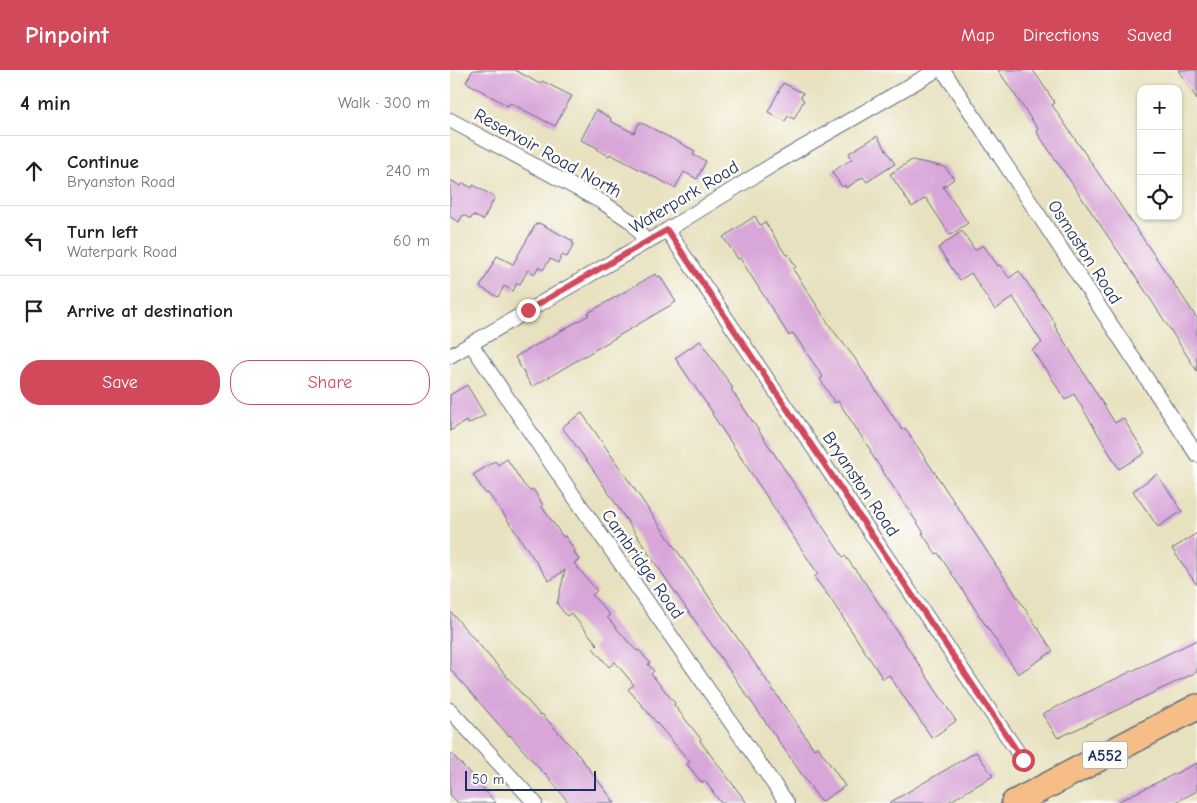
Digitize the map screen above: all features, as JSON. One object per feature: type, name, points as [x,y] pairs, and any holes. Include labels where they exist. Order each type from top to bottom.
[{"type":"highway","name":"A552","points":[[1014,803],[1197,707]]},
{"type":"street","name":"Waterpark Road","points":[[450,356],[937,70]]},
{"type":"street","name":"Osmaston Road","points":[[943,70],[1197,455]]},
{"type":"street","name":"Reservoir Road North","points":[[450,120],[602,202],[632,222],[646,242]]},
{"type":"street","name":"Bryanston Road","points":[[667,230],[1023,760]]},
{"type":"street","name":"Cambridge Road","points":[[471,344],[555,469],[787,803]]},
{"type":"street","points":[[450,710],[535,803]]},
{"type":"building","points":[[473,70],[515,70],[540,84],[542,81],[572,96],[555,126],[510,103],[508,106],[466,82]]},
{"type":"building","points":[[998,70],[1033,70],[1055,103],[1052,105],[1197,318],[1197,371],[1144,289],[1036,131],[1038,129]]},
{"type":"building","points":[[1178,70],[1197,70],[1197,99]]},
{"type":"building","points":[[783,83],[803,93],[801,98],[804,100],[794,119],[788,116],[785,121],[768,112]]},
{"type":"building","points":[[596,110],[611,118],[610,121],[634,133],[640,122],[695,151],[693,155],[706,161],[697,179],[684,172],[675,188],[610,154],[609,156],[581,140]]},
{"type":"building","points":[[877,136],[895,164],[867,182],[863,177],[846,188],[845,185],[842,187],[832,172],[852,159],[849,153]]},
{"type":"building","points":[[912,160],[945,167],[954,179],[943,187],[968,223],[950,235],[926,198],[912,207],[890,174]]},
{"type":"building","points":[[450,180],[461,186],[463,183],[472,188],[473,185],[495,197],[483,220],[473,215],[471,219],[463,215],[459,222],[450,217]]},
{"type":"building","points":[[755,216],[760,225],[765,222],[786,255],[788,254],[796,267],[793,269],[832,329],[854,357],[902,430],[905,428],[1053,651],[1018,674],[938,553],[936,554],[922,533],[924,533],[838,401],[835,403],[820,379],[823,377],[793,333],[789,336],[740,258],[738,259],[723,237]]},
{"type":"building","points":[[539,223],[573,241],[572,243],[574,244],[567,257],[562,255],[558,263],[550,259],[543,270],[538,267],[535,274],[528,270],[520,284],[517,283],[513,291],[504,286],[498,297],[480,287],[497,256],[513,264],[536,224]]},
{"type":"building","points":[[962,231],[975,250],[983,245],[1009,278],[1019,271],[1056,324],[1054,325],[1115,423],[1123,418],[1145,453],[1119,469],[1074,394],[1065,400],[1032,350],[1042,343],[1013,297],[995,310],[971,273],[960,280],[938,248]]},
{"type":"building","points":[[655,274],[657,277],[660,276],[676,302],[532,387],[515,357],[589,315],[588,313]]},
{"type":"building","points":[[700,341],[733,388],[731,389],[843,557],[845,556],[866,584],[956,721],[932,738],[889,675],[883,679],[814,577],[818,574],[675,358]]},
{"type":"building","points":[[467,385],[485,415],[468,424],[466,421],[450,431],[450,395]]},
{"type":"building","points":[[582,413],[814,749],[818,747],[845,786],[821,802],[562,427]]},
{"type":"building","points":[[507,459],[524,485],[530,491],[533,489],[543,505],[542,507],[575,551],[579,560],[574,563],[597,591],[592,595],[610,615],[607,617],[631,645],[637,651],[639,650],[650,663],[648,664],[654,671],[651,674],[675,703],[674,705],[747,803],[721,803],[705,781],[702,783],[687,764],[690,762],[628,689],[634,685],[625,674],[615,662],[609,667],[593,648],[597,644],[571,613],[567,616],[557,604],[565,570],[549,581],[502,512],[473,475],[495,461],[498,465]]},
{"type":"building","points":[[1157,474],[1182,511],[1158,527],[1133,491]]},
{"type":"building","points":[[1197,533],[1197,585],[1172,549]]},
{"type":"building","points":[[450,611],[540,715],[542,714],[577,753],[615,803],[569,803],[545,773],[509,736],[450,669]]},
{"type":"building","points":[[1197,640],[1197,672],[1058,738],[1042,714]]},
{"type":"building","points":[[450,752],[496,803],[458,803],[450,794]]},
{"type":"building","points":[[976,752],[993,776],[947,803],[889,803]]},
{"type":"building","points":[[1197,763],[1197,791],[1174,803],[1115,803]]},
{"type":"route","points":[[528,310],[667,230],[1023,760]]}]
